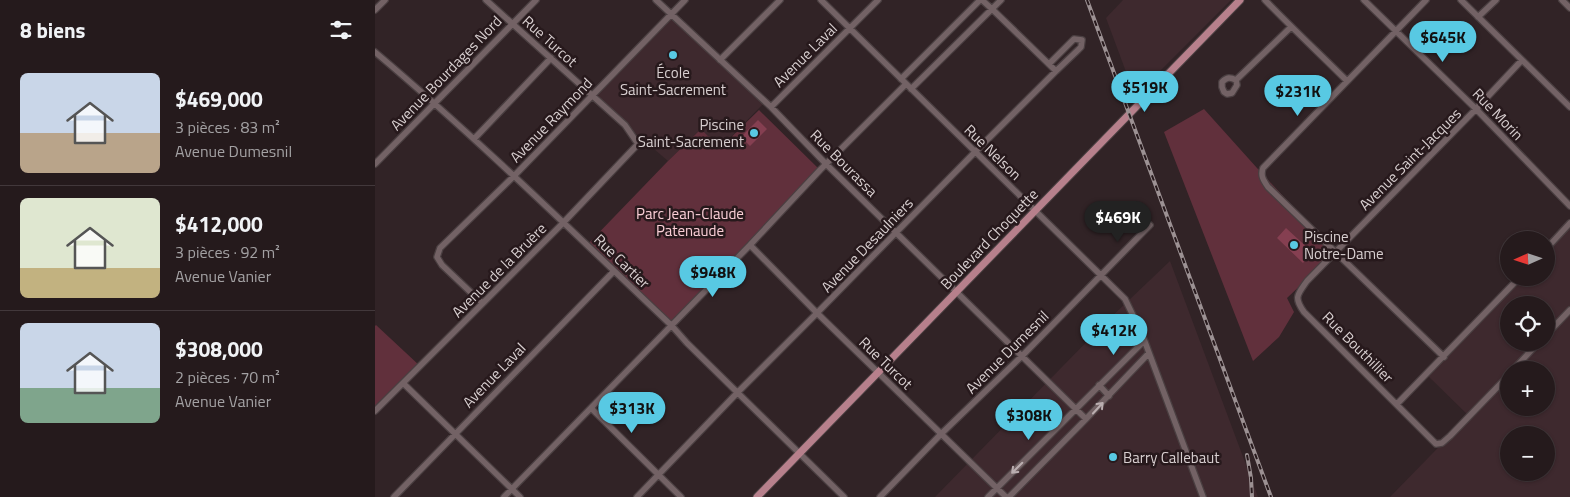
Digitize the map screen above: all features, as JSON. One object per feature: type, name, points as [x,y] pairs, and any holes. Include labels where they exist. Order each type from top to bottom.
[{"type":"main road","name":"Boulevard Choquette","points":[[757,497],[1240,0]]},
{"type":"street","points":[[375,10],[385,0]]},
{"type":"street","name":"Rue Turcot","points":[[486,0],[625,125],[638,144]]},
{"type":"street","name":"Avenue Bourdages Nord","points":[[375,164],[535,0]]},
{"type":"street","name":"Rue Bourassa","points":[[656,0],[771,107],[827,165],[1087,419]]},
{"type":"street","name":"Avenue Raymond","points":[[482,303],[442,265],[437,257],[440,248],[514,176],[685,0]]},
{"type":"street","points":[[720,60],[780,0]]},
{"type":"street","name":"Rue Nelson","points":[[821,0],[1125,299],[1144,341],[1203,497]]},
{"type":"street","name":"Avenue Laval","points":[[771,107],[878,0]]},
{"type":"street","points":[[901,79],[981,0],[1056,71]]},
{"type":"street","points":[[504,497],[827,165],[1001,0]]},
{"type":"street","points":[[1265,0],[1347,81]]},
{"type":"street","name":"Rue Morin","points":[[1364,0],[1476,109],[1570,206]]},
{"type":"street","points":[[1426,0],[1263,168],[1263,179],[1268,187],[1444,357]]},
{"type":"street","points":[[1461,0],[1570,107]]},
{"type":"street","points":[[1478,17],[1496,0]]},
{"type":"street","points":[[1562,0],[1570,8]]},
{"type":"street","points":[[1236,80],[1291,27]]},
{"type":"street","name":"Avenue Desaulniers","points":[[637,497],[738,392],[1081,47],[1081,40],[1074,39],[1049,64]]},
{"type":"street","name":"Rue Cartier","points":[[375,52],[435,103],[514,176],[672,326],[679,336],[844,497]]},
{"type":"street","points":[[474,139],[551,58]]},
{"type":"street","name":"Avenue Saint-Jacques","points":[[1335,252],[1522,60]]},
{"type":"street","name":"Avenue de la Bruère","points":[[375,412],[563,223],[638,144]]},
{"type":"street","points":[[1555,239],[1570,223]]},
{"type":"street","name":"Avenue Dumesnil","points":[[881,497],[941,434],[1023,355],[1150,225]]},
{"type":"street","name":"Rue Turcot","points":[[750,245],[878,373],[1007,497]]},
{"type":"street","name":"Rue Bouthillier","points":[[1335,252],[1297,294],[1297,303],[1436,444],[1442,443],[1450,436],[1500,384]]},
{"type":"street","name":"Avenue Laval","points":[[394,497],[614,271]]},
{"type":"street","points":[[1397,404],[1511,286]]},
{"type":"street","points":[[1555,326],[1570,310]]},
{"type":"street","points":[[988,497],[1144,341]]},
{"type":"street","points":[[1521,361],[1531,351]]},
{"type":"street","points":[[1007,497],[1087,419],[1149,354]]},
{"type":"street","points":[[403,383],[521,497]]},
{"type":"street","points":[[1099,385],[1109,396]]},
{"type":"street","points":[[591,408],[681,497]]},
{"type":"shaded area","points":[[1123,0],[1231,0],[1135,96],[1106,18]]},
{"type":"shaded area","name":"École Saint-Sacrement","points":[[671,14],[765,102],[720,148],[701,129],[668,161],[592,96]]},
{"type":"shaded area","name":"Piscine Saint-Sacrement","points":[[758,120],[767,129],[750,146],[741,137]]},
{"type":"shaded area","points":[[1570,223],[1570,497],[1390,497],[1469,416],[1426,374],[1500,297],[1500,351],[1555,351],[1555,296],[1501,296],[1510,286],[1555,286],[1555,239]]},
{"type":"shaded area","name":"Piscine Notre-Dame","points":[[1286,228],[1312,252],[1303,263],[1277,238]]},
{"type":"shaded area","points":[[1170,261],[1258,497],[935,497],[1106,322]]},
{"type":"green space","points":[[1204,109],[1332,249],[1306,280],[1287,298],[1294,312],[1279,337],[1253,361],[1164,132]]},
{"type":"green space","name":"Parc Jean-Claude Patenaude","points":[[759,110],[820,170],[672,326],[587,245],[701,129],[720,148]]},
{"type":"green space","points":[[375,326],[420,366],[375,411]]},
{"type":"railway","points":[[1087,0],[1271,497]]},
{"type":"railway","points":[[1247,455],[1252,497]]},
{"type":"place","name":"École Saint-Sacrement","points":[[673,55]]},
{"type":"place","name":"Piscine Saint-Sacrement","points":[[754,133]]},
{"type":"place","name":"Piscine Notre-Dame","points":[[1294,245]]},
{"type":"place","name":"Barry Callebaut","points":[[1113,457]]}]
